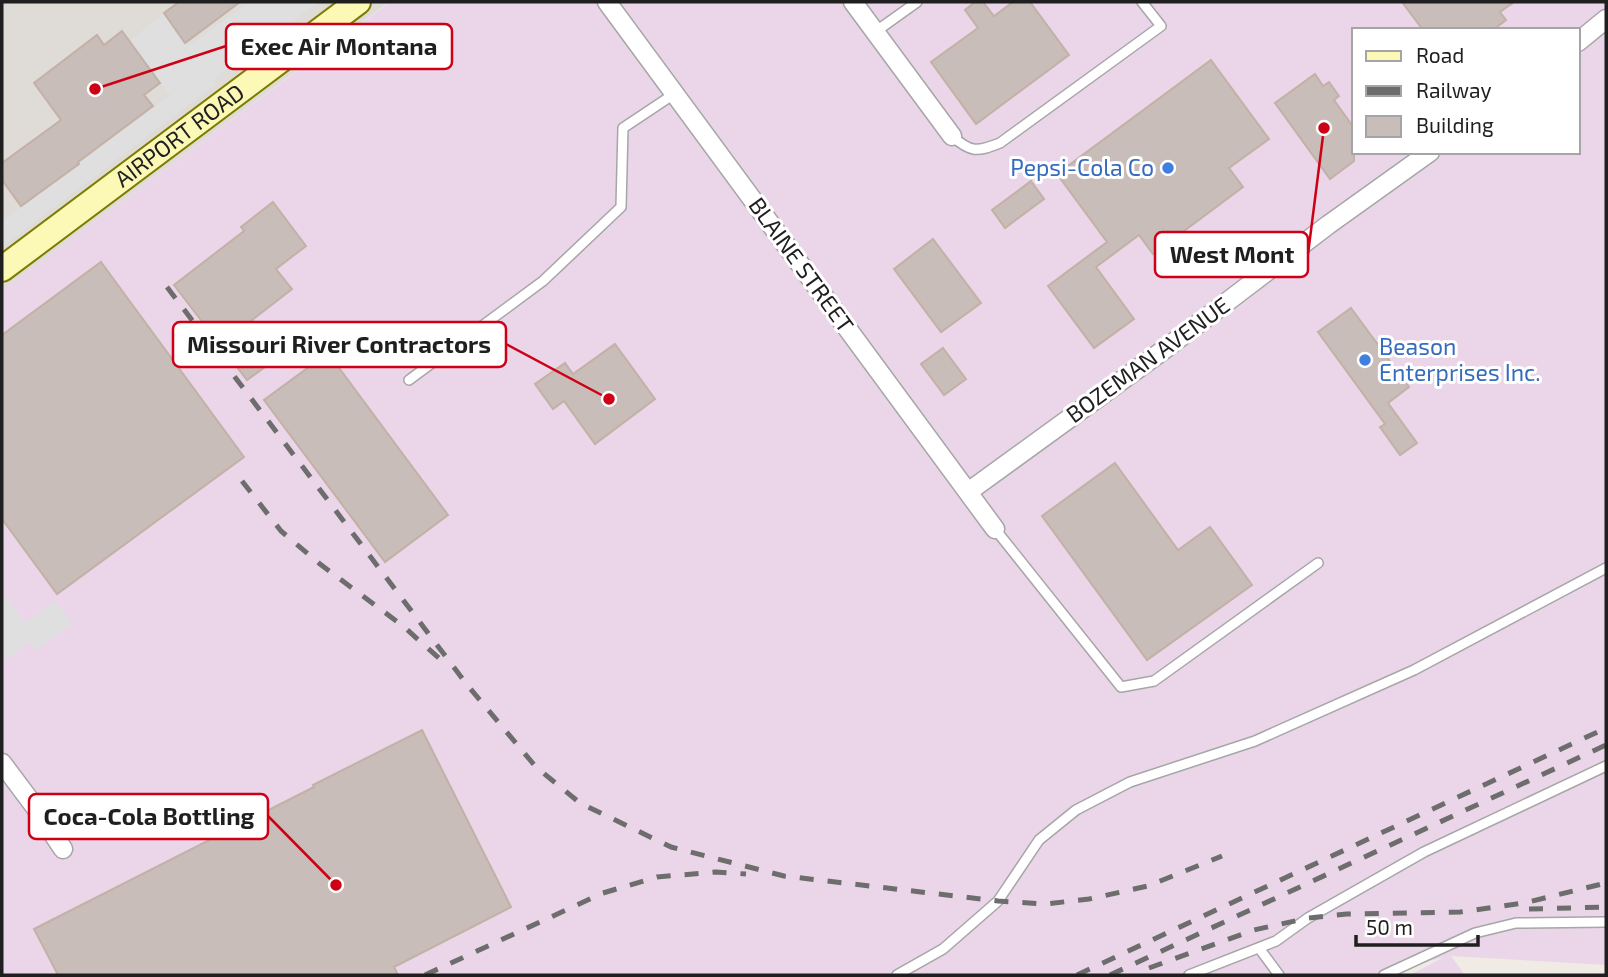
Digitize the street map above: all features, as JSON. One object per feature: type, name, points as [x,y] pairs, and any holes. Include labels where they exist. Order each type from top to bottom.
[{"type":"street","name":"AIRPORT ROAD","points":[[2,269],[358,2]]},
{"type":"street","name":"BLAINE STREET","points":[[607,2],[995,529]]},
{"type":"street","points":[[853,2],[952,136]]},
{"type":"street","points":[[1580,39],[1606,19]]},
{"type":"street","name":"BOZEMAN AVENUE","points":[[968,492],[1427,154]]},
{"type":"street","points":[[2,763],[63,849]]},
{"type":"lane","points":[[875,32],[918,2]]},
{"type":"lane","points":[[952,136],[965,147],[982,150],[1000,143],[1161,26],[1142,2]]},
{"type":"lane","points":[[409,380],[543,281],[621,207],[623,128],[674,94]]},
{"type":"lane","points":[[995,529],[1121,687],[1154,681],[1318,563]]},
{"type":"lane","points":[[897,975],[943,949],[998,901],[1039,841],[1076,810],[1130,782],[1255,741],[1414,670],[1606,568]]},
{"type":"lane","points":[[1189,975],[1276,941],[1308,918],[1424,852],[1606,766]]},
{"type":"lane","points":[[1384,975],[1475,933],[1516,923],[1606,922]]},
{"type":"lane","points":[[1259,948],[1279,975]]},
{"type":"shaded area","points":[[2,2],[389,2],[2,290]]},
{"type":"shaded area","points":[[250,2],[319,2],[213,80],[216,84],[2,247],[2,221],[170,95],[129,41],[164,13],[188,46]]},
{"type":"shaded area","points":[[390,2],[1606,2],[1606,965],[1451,956],[1465,975],[1410,975],[1444,957],[1381,975],[2,975],[2,290]]},
{"type":"shaded area","points":[[2,592],[25,623],[55,601],[72,624],[36,650],[29,642],[2,662]]},
{"type":"building","points":[[179,2],[240,2],[185,43],[164,13]]},
{"type":"building","points":[[975,2],[983,2],[994,16],[1013,2],[1030,2],[1069,55],[976,124],[931,62],[978,28],[965,10]]},
{"type":"building","points":[[1402,2],[1514,2],[1500,12],[1506,20],[1496,28],[1422,28]]},
{"type":"building","points":[[122,31],[160,83],[144,95],[153,106],[21,206],[2,180],[2,163],[61,120],[34,83],[97,35],[104,45]]},
{"type":"building","points":[[1211,60],[1269,139],[1229,168],[1243,187],[1153,254],[1139,235],[1096,267],[1134,319],[1094,348],[1048,286],[1107,242],[1057,174]]},
{"type":"building","points":[[1315,74],[1323,86],[1329,82],[1339,96],[1334,100],[1352,125],[1354,161],[1330,179],[1275,103]]},
{"type":"building","points":[[1031,181],[1044,199],[1005,228],[992,210]]},
{"type":"building","points":[[273,202],[306,246],[276,269],[292,289],[252,320],[280,356],[247,380],[174,285],[244,231],[241,227]]},
{"type":"building","points":[[933,239],[981,303],[941,332],[894,269]]},
{"type":"building","points":[[101,262],[244,457],[57,594],[2,519],[2,335]]},
{"type":"building","points":[[1351,308],[1409,387],[1388,403],[1417,443],[1400,455],[1380,427],[1385,424],[1318,332]]},
{"type":"building","points":[[615,344],[655,399],[595,444],[564,401],[553,409],[535,384],[565,363],[573,374]]},
{"type":"building","points":[[943,348],[966,379],[944,395],[921,364]]},
{"type":"building","points":[[328,353],[448,515],[385,562],[264,400]]},
{"type":"building","points":[[1115,463],[1178,550],[1210,527],[1252,585],[1147,660],[1042,516]]},
{"type":"building","points":[[422,730],[511,907],[394,967],[398,975],[58,975],[34,929]]},
{"type":"railway","points":[[167,287],[468,686],[536,767],[580,803],[671,847],[784,876],[998,901],[1046,904],[1089,899],[1148,886],[1222,856]]},
{"type":"railway","points":[[242,481],[281,531],[403,626],[441,660]]},
{"type":"railway","points":[[1077,975],[1606,728]]},
{"type":"railway","points":[[1110,975],[1606,745]]},
{"type":"railway","points":[[425,975],[603,893],[657,877],[716,872],[746,874]]},
{"type":"railway","points":[[1149,968],[1254,930],[1308,918],[1347,914],[1460,912],[1524,903],[1606,883]]},
{"type":"railway","points":[[1529,909],[1606,907]]},
{"type":"place","name":"Exec Air Montana","points":[[95,89]]},
{"type":"place","name":"West Mont","points":[[1324,128]]},
{"type":"place","name":"Pepsi-Cola Co","points":[[1168,168]]},
{"type":"place","name":"Beason Enterprises Inc.","points":[[1365,360]]},
{"type":"place","name":"Missouri River Contractors","points":[[609,399]]},
{"type":"place","name":"Coca-Cola Bottling","points":[[336,885]]}]
